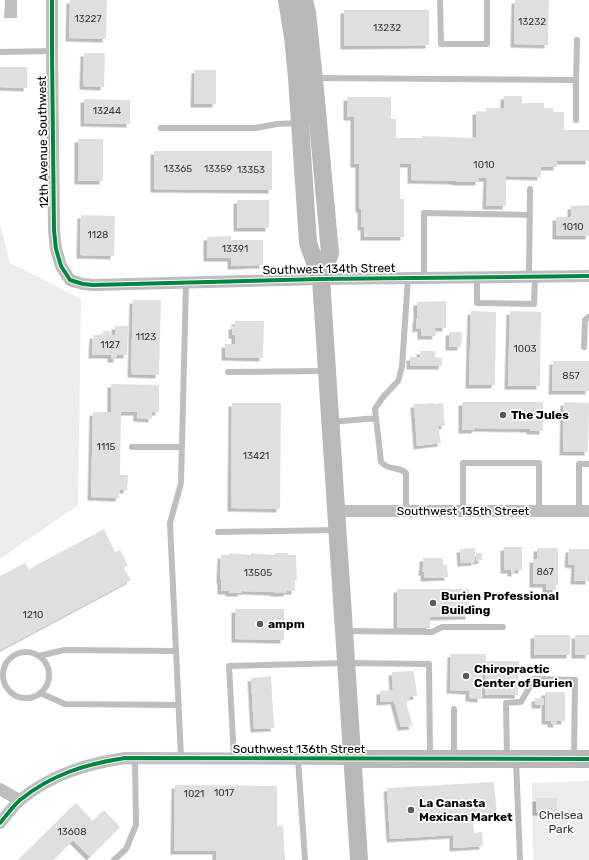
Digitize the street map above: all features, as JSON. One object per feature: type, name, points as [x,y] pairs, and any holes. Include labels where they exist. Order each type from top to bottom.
[{"type":"main road","points":[[287,0],[293,37],[308,243],[320,278],[359,860]]},
{"type":"main road","points":[[304,0],[307,13],[314,78],[330,253],[320,278]]},
{"type":"main road","name":"Southwest 136th Street","points":[[352,759],[582,759]]},
{"type":"street","name":"12th Avenue Southwest","points":[[52,0],[56,249],[61,266],[70,280]]},
{"type":"street","name":"Southwest 134th Street","points":[[70,280],[93,285],[320,278],[589,276]]},
{"type":"street","name":"Southwest 135th Street","points":[[336,511],[584,511]]},
{"type":"street","name":"Southwest 136th Street","points":[[19,800],[48,780],[99,762],[135,758],[352,759]]},
{"type":"street","points":[[0,789],[19,800],[0,823]]},
{"type":"lane","points":[[440,0],[441,44],[487,44],[487,0]]},
{"type":"lane","points":[[576,120],[577,40]]},
{"type":"lane","points":[[0,52],[52,51]]},
{"type":"lane","points":[[314,78],[576,80]]},
{"type":"lane","points":[[161,128],[255,128],[277,124],[300,123]]},
{"type":"lane","points":[[477,277],[477,303],[534,304],[530,189]]},
{"type":"lane","points":[[424,277],[424,214],[530,215]]},
{"type":"lane","points":[[406,511],[406,473],[401,469],[387,468],[381,462],[375,409],[383,397],[398,381],[402,367],[408,278]]},
{"type":"lane","points":[[181,758],[170,523],[181,483],[186,283]]},
{"type":"lane","points":[[584,347],[585,320],[589,317]]},
{"type":"lane","points":[[228,372],[327,370]]},
{"type":"lane","points":[[330,422],[376,418]]},
{"type":"lane","points":[[132,447],[182,447]]},
{"type":"lane","points":[[463,511],[463,463],[539,463],[539,511]]},
{"type":"lane","points":[[584,511],[579,464],[589,464]]},
{"type":"lane","points":[[218,532],[337,530]]},
{"type":"lane","points":[[344,631],[432,632],[442,627],[503,627]]},
{"type":"lane","points":[[39,656],[64,650],[175,651]]},
{"type":"lane","points":[[26,652],[39,656],[48,667],[48,681],[45,688],[40,693],[27,698],[13,694],[5,683],[4,668],[7,662],[12,657],[26,652]]},
{"type":"lane","points":[[234,758],[230,666],[346,663],[429,664],[430,759]]},
{"type":"lane","points":[[520,860],[506,703],[521,702],[534,679],[575,680],[582,759]]},
{"type":"lane","points":[[40,693],[65,704],[179,705]]},
{"type":"lane","points":[[454,709],[454,758]]},
{"type":"lane","points":[[114,860],[126,849],[136,825],[135,758]]},
{"type":"lane","points":[[298,759],[305,860]]},
{"type":"green space","points":[[0,223],[10,263],[81,299],[78,505],[0,559]]},
{"type":"green space","name":"Chelsea Park","points":[[589,781],[589,860],[533,860],[532,783]]},
{"type":"shaded area","points":[[5,0],[17,0],[17,18],[4,18]]},
{"type":"building","points":[[70,0],[107,0],[106,39],[69,38]]},
{"type":"building","points":[[515,0],[549,0],[548,45],[514,44]]},
{"type":"building","points":[[344,10],[429,10],[429,45],[344,46]]},
{"type":"building","points":[[84,53],[105,53],[104,87],[83,86]]},
{"type":"building","points":[[0,67],[27,67],[27,88],[0,87]]},
{"type":"building","points":[[195,70],[216,70],[216,104],[194,104]]},
{"type":"building","points":[[504,96],[522,96],[522,103],[544,103],[544,108],[553,108],[553,112],[564,112],[564,130],[589,130],[589,161],[557,161],[557,167],[541,167],[541,177],[506,176],[506,206],[486,206],[487,178],[479,178],[479,182],[411,180],[411,164],[400,164],[400,199],[404,199],[404,237],[364,237],[364,227],[361,227],[361,209],[359,209],[359,164],[354,164],[354,117],[347,117],[347,97],[391,97],[391,119],[396,119],[396,138],[422,138],[422,136],[476,138],[476,111],[486,112],[486,108],[504,108]]},
{"type":"building","points":[[84,99],[130,100],[130,124],[84,123]]},
{"type":"building","points":[[78,139],[103,139],[103,181],[78,181]]},
{"type":"building","points":[[154,151],[272,151],[272,190],[154,189]]},
{"type":"building","points":[[237,200],[269,200],[269,228],[237,228]]},
{"type":"building","points":[[589,205],[589,236],[556,236],[556,217],[571,217],[571,206]]},
{"type":"building","points":[[81,215],[115,216],[114,256],[80,255]]},
{"type":"building","points":[[231,236],[231,240],[263,240],[263,265],[231,266],[231,258],[207,258],[207,237]]},
{"type":"building","points":[[133,300],[161,300],[159,375],[131,374]]},
{"type":"building","points":[[446,301],[446,328],[429,328],[435,329],[436,336],[421,336],[421,328],[416,329],[417,302]]},
{"type":"building","points":[[471,311],[496,312],[495,385],[469,385]]},
{"type":"building","points":[[510,311],[541,312],[540,386],[508,386]]},
{"type":"building","points":[[235,321],[264,321],[263,358],[225,357],[225,344],[235,344],[235,335],[232,335],[232,326],[235,326]]},
{"type":"building","points":[[115,326],[128,326],[127,355],[117,355],[117,359],[111,359],[111,355],[92,355],[93,335],[103,335],[103,331],[110,331],[110,335],[115,335]]},
{"type":"building","points":[[449,332],[462,332],[461,347],[449,347]]},
{"type":"building","points":[[420,351],[435,351],[435,357],[442,358],[442,366],[410,366],[410,357],[420,357]]},
{"type":"building","points":[[553,361],[589,361],[589,391],[552,391]]},
{"type":"building","points":[[111,384],[159,385],[159,412],[152,412],[152,419],[137,418],[137,412],[121,412],[120,475],[128,475],[127,490],[120,490],[119,498],[91,497],[93,412],[111,412]]},
{"type":"building","name":"The Jules","points":[[462,402],[543,402],[543,431],[530,431],[530,429],[475,428],[475,430],[462,430]]},
{"type":"building","points":[[564,402],[589,403],[588,452],[563,452]]},
{"type":"building","points":[[232,403],[281,403],[280,509],[231,508]]},
{"type":"building","points":[[443,403],[445,426],[438,426],[441,443],[417,446],[414,404]]},
{"type":"building","points":[[104,529],[115,552],[120,550],[128,565],[124,568],[131,580],[0,650],[0,576],[25,563],[29,569]]},
{"type":"building","points":[[504,547],[522,547],[522,570],[515,570],[515,573],[511,573],[511,570],[504,570]]},
{"type":"building","points":[[475,548],[475,562],[461,563],[460,549]]},
{"type":"building","points":[[537,548],[558,548],[558,585],[556,585],[556,590],[546,590],[546,584],[533,584],[533,559],[537,559]]},
{"type":"building","points":[[569,549],[589,549],[589,581],[574,581],[575,565],[568,564]]},
{"type":"building","points":[[229,553],[275,555],[275,553],[288,553],[288,555],[296,555],[297,580],[295,580],[295,591],[287,591],[287,593],[242,591],[241,593],[229,593],[229,591],[221,591],[221,555],[229,555]]},
{"type":"building","points":[[476,553],[482,553],[482,560],[476,561]]},
{"type":"building","points":[[423,558],[443,558],[443,565],[447,565],[448,577],[424,578],[424,572],[422,572]]},
{"type":"building","name":"Burien Professional Building","points":[[397,589],[469,589],[469,616],[430,617],[430,628],[397,628]]},
{"type":"building","name":"ampm","points":[[235,609],[284,609],[284,640],[235,639]]},
{"type":"building","points":[[534,635],[570,635],[570,655],[534,655]]},
{"type":"building","points":[[575,635],[589,635],[589,655],[575,655]]},
{"type":"building","points":[[451,654],[486,654],[486,661],[519,661],[518,695],[485,695],[486,663],[482,663],[481,699],[469,698],[469,691],[450,690]]},
{"type":"building","points":[[414,671],[417,696],[410,697],[410,700],[405,700],[413,726],[401,727],[394,701],[380,702],[380,691],[393,690],[392,672]]},
{"type":"building","points":[[271,676],[274,728],[254,729],[251,678]]},
{"type":"building","points":[[545,692],[565,692],[565,721],[556,721],[557,724],[551,724],[551,721],[545,721]]},
{"type":"building","points":[[535,698],[544,698],[544,705],[535,705]]},
{"type":"building","points":[[494,782],[497,815],[473,817],[474,833],[482,832],[483,846],[453,848],[453,835],[390,839],[387,788]]},
{"type":"building","points":[[175,785],[277,786],[277,826],[283,826],[285,860],[216,860],[216,851],[174,851]]},
{"type":"building","points":[[536,798],[557,798],[557,813],[536,812]]},
{"type":"building","points":[[76,803],[93,821],[104,810],[120,827],[90,857],[73,840],[53,860],[18,860]]},
{"type":"cycle path","points":[[52,0],[54,230],[56,249],[61,266],[70,280],[93,285],[321,279],[589,276]]},
{"type":"cycle path","points":[[0,823],[20,800],[44,783],[83,767],[125,758],[589,759]]},
{"type":"place","name":"The Jules","points":[[503,415]]},
{"type":"place","name":"Burien Professional Building","points":[[433,603]]},
{"type":"place","name":"ampm","points":[[260,624]]},
{"type":"place","name":"Chiropractic Center of Burien","points":[[466,676]]},
{"type":"place","name":"La Canasta Mexican Market","points":[[411,810]]}]
